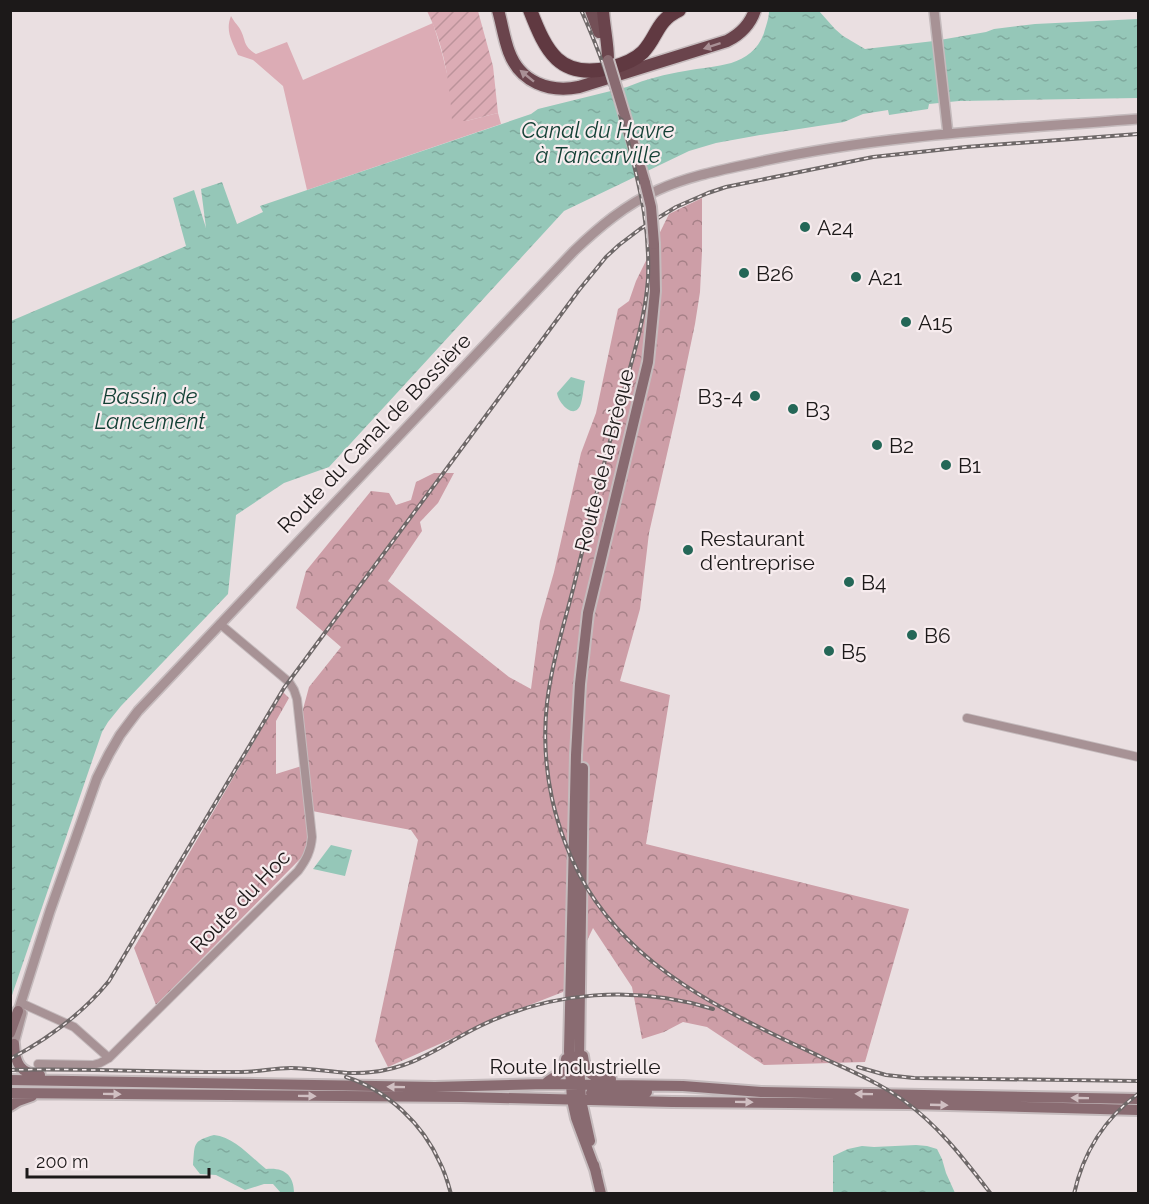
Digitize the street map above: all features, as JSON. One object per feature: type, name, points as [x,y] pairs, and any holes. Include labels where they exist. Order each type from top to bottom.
[{"type":"highway","points":[[498,10],[509,54],[519,70],[537,84],[560,89],[579,87],[727,41],[745,28],[755,10]]},
{"type":"highway","points":[[530,10],[543,42],[551,54],[568,66],[592,71],[620,65],[637,57],[647,47],[663,22],[679,10]]},
{"type":"highway","points":[[603,10],[608,60]]},
{"type":"main road","points":[[592,10],[599,32]]},
{"type":"main road","name":"Route de la Brèque","points":[[576,1092],[569,1051],[576,755],[585,633],[604,540],[648,362],[655,291],[651,207],[599,32]]},
{"type":"main road","points":[[585,633],[580,1017],[576,1118],[596,1172]]},
{"type":"main road","points":[[21,1006],[12,1038],[18,1064],[29,1074],[210,1077],[268,1084]]},
{"type":"main road","points":[[580,1017],[586,1070],[598,1078],[665,1080],[704,1087],[761,1092],[1138,1099]]},
{"type":"main road","points":[[545,1084],[561,1073],[569,1051]]},
{"type":"main road","name":"Route Industrielle","points":[[10,1080],[435,1088],[545,1084],[576,1092],[672,1102],[908,1104],[1138,1110]]},
{"type":"main road","points":[[11,1091],[154,1082]]},
{"type":"main road","points":[[461,1097],[464,1093],[530,1090],[630,1093],[704,1087]]},
{"type":"main road","name":"Route Industrielle","points":[[11,1091],[44,1094],[492,1098],[576,1092]]},
{"type":"main road","points":[[576,1092],[589,1137],[601,1194]]},
{"type":"main road","points":[[10,1106],[30,1096],[44,1094]]},
{"type":"main road","points":[[492,1098],[520,1103],[566,1104],[576,1118]]},
{"type":"main road","points":[[589,1137],[589,1119],[594,1109],[600,1106],[608,1104],[660,1105],[672,1102]]},
{"type":"street","points":[[934,10],[944,104],[944,134]]},
{"type":"street","name":"Route du Canal de Bossière","points":[[21,1006],[50,911],[82,819],[97,778],[120,735],[138,711],[220,624],[599,227],[639,199],[668,186],[715,171],[785,156],[851,144],[944,134],[1138,119]]},
{"type":"street","name":"Route du Hoc","points":[[109,1058],[298,871],[311,846],[308,794],[294,690],[285,678],[220,624]]},
{"type":"street","points":[[967,718],[1138,757]]},
{"type":"street","points":[[21,1006],[75,1027],[109,1058],[93,1065],[38,1064]]},
{"type":"street","points":[[10,1058],[12,1038]]},
{"type":"shaded area","points":[[427,11],[478,11],[493,66],[498,113],[466,121],[452,121],[445,64],[438,37]]},
{"type":"shaded area","points":[[231,16],[240,29],[247,46],[256,54],[287,42],[303,80],[433,23],[450,86],[453,121],[466,121],[498,113],[501,124],[307,190],[283,86],[253,60],[238,55],[229,31]]},
{"type":"green space","points":[[702,198],[700,292],[695,324],[649,533],[640,609],[620,681],[670,695],[646,844],[909,909],[865,1062],[764,1065],[707,1027],[683,1022],[664,1032],[642,1039],[632,987],[593,928],[563,992],[509,1013],[388,1067],[375,1041],[418,840],[411,830],[307,810],[308,842],[305,854],[156,1005],[134,948],[283,692],[289,698],[276,721],[276,774],[308,764],[302,713],[309,687],[341,647],[296,608],[306,571],[371,491],[389,493],[396,505],[411,500],[416,482],[434,473],[454,473],[438,503],[420,522],[422,531],[388,581],[509,677],[531,689],[540,621],[554,572],[581,453],[596,413],[618,309],[629,301],[636,281],[669,214]]},
{"type":"water","name":"Bassin de Lancement","points":[[769,11],[819,11],[843,36],[865,49],[934,41],[994,29],[1035,24],[1138,19],[1138,98],[959,101],[929,104],[928,109],[889,115],[888,110],[863,114],[844,122],[716,143],[689,151],[564,211],[329,467],[284,483],[236,515],[228,594],[121,706],[102,732],[11,998],[11,321],[186,246],[173,198],[194,190],[206,228],[201,189],[222,182],[237,224],[263,212],[260,206],[531,114],[538,109],[627,87],[663,75],[720,66],[741,59],[751,53],[758,44],[764,33]]},
{"type":"water","points":[[571,377],[585,381],[580,406],[574,411],[563,405],[557,393]]},
{"type":"water","points":[[331,845],[352,850],[345,876],[313,869]]},
{"type":"water","points":[[214,1135],[235,1143],[266,1169],[283,1171],[292,1181],[294,1193],[281,1193],[273,1184],[264,1184],[245,1190],[216,1175],[200,1174],[193,1165],[196,1144]]},
{"type":"water","points":[[916,1145],[937,1149],[955,1193],[833,1193],[833,1156],[862,1146]]},
{"type":"railway","points":[[581,10],[608,77],[633,162],[646,227],[648,279],[637,342],[597,490],[549,687],[545,727],[546,751],[548,775],[558,822],[587,888],[609,919],[661,969],[722,1008],[863,1077],[903,1100],[940,1132],[991,1194]]},
{"type":"railway","points":[[10,1059],[64,1025],[109,981],[284,688],[579,290],[619,245],[676,207],[726,187],[873,157],[966,147],[1138,134]]},
{"type":"railway","points":[[10,1070],[241,1072],[291,1068],[362,1073],[388,1069],[416,1060],[508,1014],[565,999],[595,995],[654,997],[684,1001],[713,1009]]},
{"type":"railway","points":[[858,1067],[886,1075],[914,1078],[1138,1081]]},
{"type":"railway","points":[[346,1077],[376,1090],[414,1122],[433,1149],[451,1194]]},
{"type":"railway","points":[[1074,1194],[1083,1164],[1097,1138],[1115,1114],[1138,1094]]},
{"type":"place","name":"A24","points":[[805,227]]},
{"type":"place","name":"B26","points":[[744,273]]},
{"type":"place","name":"A21","points":[[856,277]]},
{"type":"place","name":"A15","points":[[906,322]]},
{"type":"place","name":"B3-4","points":[[755,396]]},
{"type":"place","name":"B3","points":[[793,409]]},
{"type":"place","name":"B2","points":[[877,445]]},
{"type":"place","name":"B1","points":[[946,465]]},
{"type":"place","name":"Restaurant d'entreprise","points":[[688,550]]},
{"type":"place","name":"B4","points":[[849,582]]},
{"type":"place","name":"B6","points":[[912,635]]},
{"type":"place","name":"B5","points":[[829,651]]},
{"type":"water label","name":"Canal du Havre à Tancarville","points":[[598,142]]}]
